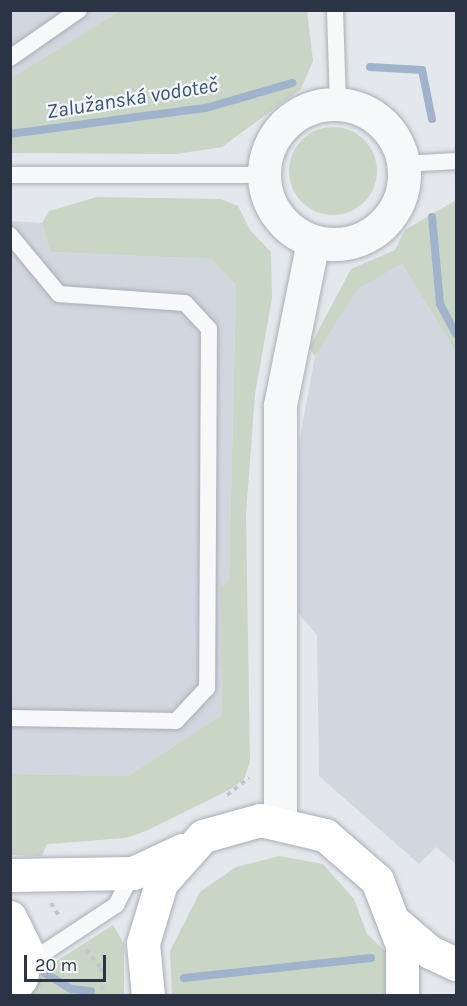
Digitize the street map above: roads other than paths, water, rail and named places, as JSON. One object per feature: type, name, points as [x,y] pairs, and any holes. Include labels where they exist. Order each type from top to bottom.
[{"type":"main road","points":[[10,875],[133,873],[154,867],[203,836],[240,823],[280,821],[345,847],[377,880],[396,923],[404,968],[402,996]]},
{"type":"main road","points":[[148,996],[142,943],[152,903],[172,866],[203,836]]},
{"type":"main road","points":[[10,917],[26,950],[21,978],[10,993]]},
{"type":"main road","points":[[396,923],[430,952],[456,964]]},
{"type":"street","points":[[338,104],[381,123],[404,164],[398,204],[387,221],[353,242],[313,242],[277,217],[262,175],[277,131],[294,116],[338,104]]},
{"type":"street","points":[[280,821],[280,405],[313,242]]},
{"type":"lane","points":[[10,58],[79,10]]},
{"type":"lane","points":[[335,10],[338,104]]},
{"type":"lane","points":[[404,164],[456,161]]},
{"type":"lane","points":[[10,176],[262,175]]},
{"type":"lane","points":[[10,235],[59,294],[185,303],[209,329],[207,688],[176,721],[10,718]]},
{"type":"lane","points":[[42,954],[116,905],[133,873]]},
{"type":"waterway","name":"Zalužanská vodoteč","points":[[370,67],[422,70],[432,119]]},
{"type":"waterway","name":"Zalužanská vodoteč","points":[[10,134],[206,108],[292,83]]},
{"type":"waterway","name":"Zalužanská vodoteč","points":[[432,217],[440,304],[456,334]]},
{"type":"waterway","points":[[184,978],[371,958]]},
{"type":"waterway","points":[[45,973],[71,989],[91,991]]}]
